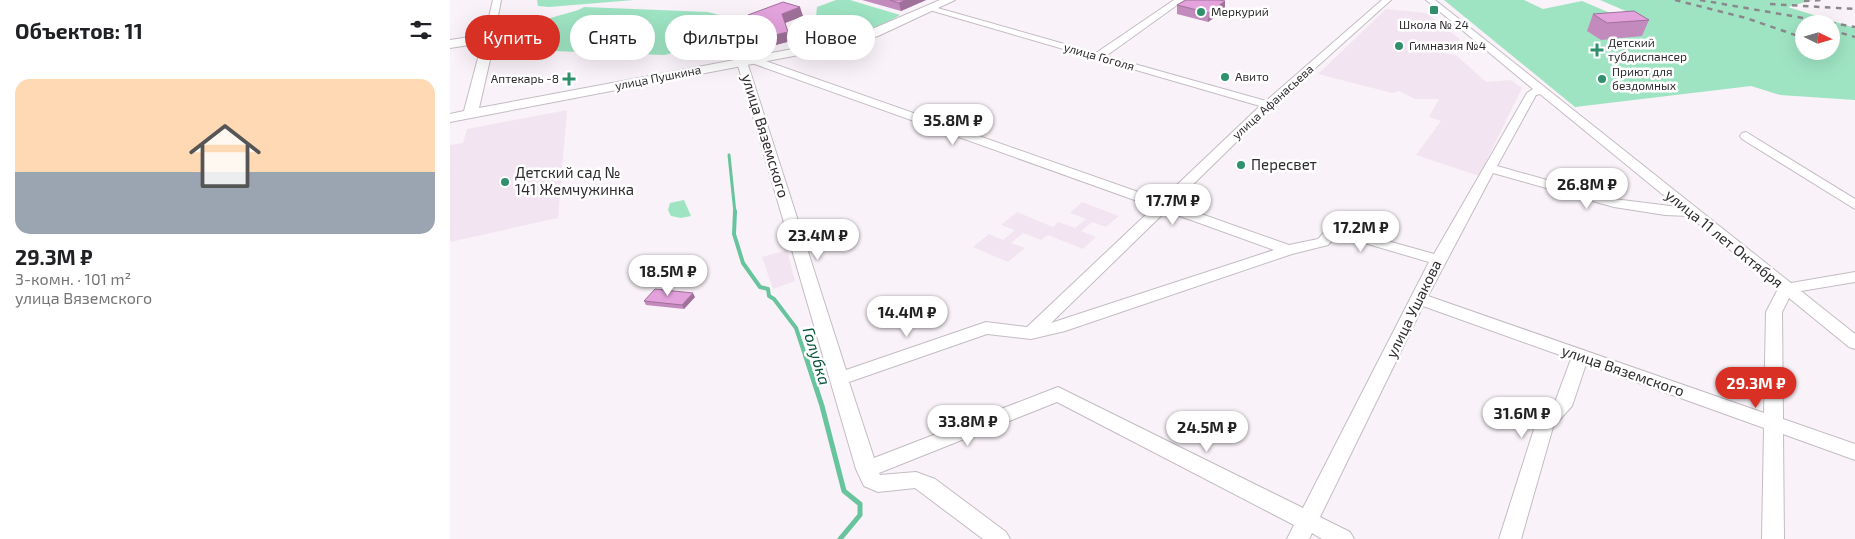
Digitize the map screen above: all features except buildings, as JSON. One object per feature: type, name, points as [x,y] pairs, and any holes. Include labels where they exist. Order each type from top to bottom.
[{"type":"main road","name":"улица Пушкина","points":[[450,118],[831,45],[874,33],[949,0]]},
{"type":"main road","points":[[450,44],[465,42]]},
{"type":"main road","points":[[470,114],[484,60]]},
{"type":"street","points":[[494,15],[497,0]]},
{"type":"street","points":[[1097,57],[1180,0]]},
{"type":"street","name":"улица Афанасьева","points":[[1031,333],[1268,105],[1387,0]]},
{"type":"street","name":"улица 11 лет Октября","points":[[1430,0],[1690,212],[1855,343]]},
{"type":"street","name":"улица Гоголя","points":[[931,9],[1268,105]]},
{"type":"street","name":"улица Вяземского","points":[[748,61],[1288,250]]},
{"type":"street","name":"улица Вяземского","points":[[748,61],[838,379],[866,468]]},
{"type":"street","name":"улица Ушакова","points":[[1302,531],[1438,260],[1532,93],[1542,90]]},
{"type":"street","points":[[1746,136],[1855,205]]},
{"type":"street","points":[[1490,168],[1574,192],[1645,208],[1670,212],[1690,212]]},
{"type":"street","points":[[838,379],[986,328],[1031,333],[1060,327],[1288,250],[1323,242],[1334,230],[1438,260]]},
{"type":"street","points":[[1773,539],[1772,424],[1774,312],[1786,289],[1855,277]]},
{"type":"street","name":"улица Вяземского","points":[[1419,299],[1855,452]]},
{"type":"street","points":[[1510,539],[1545,423],[1562,406],[1580,356]]},
{"type":"street","points":[[999,539],[928,485],[916,480],[878,484],[870,480],[866,468],[1058,394],[1302,531],[1343,539]]},
{"type":"shaded area","points":[[1386,9],[1426,13],[1460,39],[1446,53],[1457,56],[1486,82],[1511,80],[1522,88],[1479,176],[1416,155],[1441,121],[1429,117],[1439,99],[1415,99],[1399,91],[1392,93],[1318,74]]},
{"type":"shaded area","name":"Детский сад № 141 Жемчужинка","points":[[567,110],[558,218],[450,242],[450,145],[463,143],[467,129]]},
{"type":"shaded area","points":[[1082,202],[1119,216],[1106,227],[1092,222],[1081,231],[1096,237],[1083,249],[1048,235],[1041,240],[1023,233],[1011,243],[1025,248],[1008,262],[973,247],[989,234],[1003,240],[1015,230],[1001,225],[1017,212],[1053,227],[1058,222],[1075,228],[1086,219],[1070,213]]},
{"type":"shaded area","points":[[787,250],[795,281],[773,289],[762,257]]},
{"type":"green space","points":[[537,0],[634,0],[549,7],[538,6]]},
{"type":"green space","points":[[836,0],[850,0],[900,15],[875,29],[875,15],[816,15],[817,7]]},
{"type":"green space","points":[[1444,0],[1524,0],[1543,9],[1582,1],[1622,18],[1635,15],[1600,0],[1812,0],[1788,7],[1814,15],[1795,15],[1795,60],[1840,60],[1840,23],[1855,28],[1855,100],[1780,95],[1751,86],[1575,107]]},
{"type":"green space","points":[[584,7],[708,12],[719,15],[665,15],[664,55],[655,55],[655,15],[570,15],[570,52],[560,51],[560,15]]},
{"type":"green space","points":[[684,200],[691,216],[681,218],[671,216],[668,210],[670,203]]},
{"type":"waterway","name":"Голубка","points":[[729,155],[735,212]]},
{"type":"waterway","name":"Голубка","points":[[735,212],[734,234],[743,263],[760,287],[768,289],[769,296],[774,299],[796,328],[806,358]]},
{"type":"waterway","name":"Голубка","points":[[806,357],[822,406],[844,491],[860,504],[860,515],[840,539]]},
{"type":"railway","points":[[1675,0],[1746,18],[1795,35]]},
{"type":"railway","points":[[1700,0],[1855,27]]},
{"type":"railway","points":[[1804,1],[1822,0]]},
{"type":"railway","points":[[1770,4],[1855,9]]},
{"type":"railway","points":[[1840,33],[1855,37]]},
{"type":"place","name":"Школа № 24","points":[[1434,10]]},
{"type":"place","name":"Меркурий","points":[[1201,12]]},
{"type":"place","name":"Гимназия №4","points":[[1399,46]]},
{"type":"place","name":"Детский тубдиспансер","points":[[1597,50]]},
{"type":"place","name":"Авито","points":[[1225,77]]},
{"type":"place","name":"Аптекарь -8","points":[[569,79]]},
{"type":"place","name":"Приют для бездомных","points":[[1602,79]]},
{"type":"place","name":"Пересвет","points":[[1241,165]]},
{"type":"place","name":"Детский сад № 141 Жемчужинка","points":[[505,182]]}]
